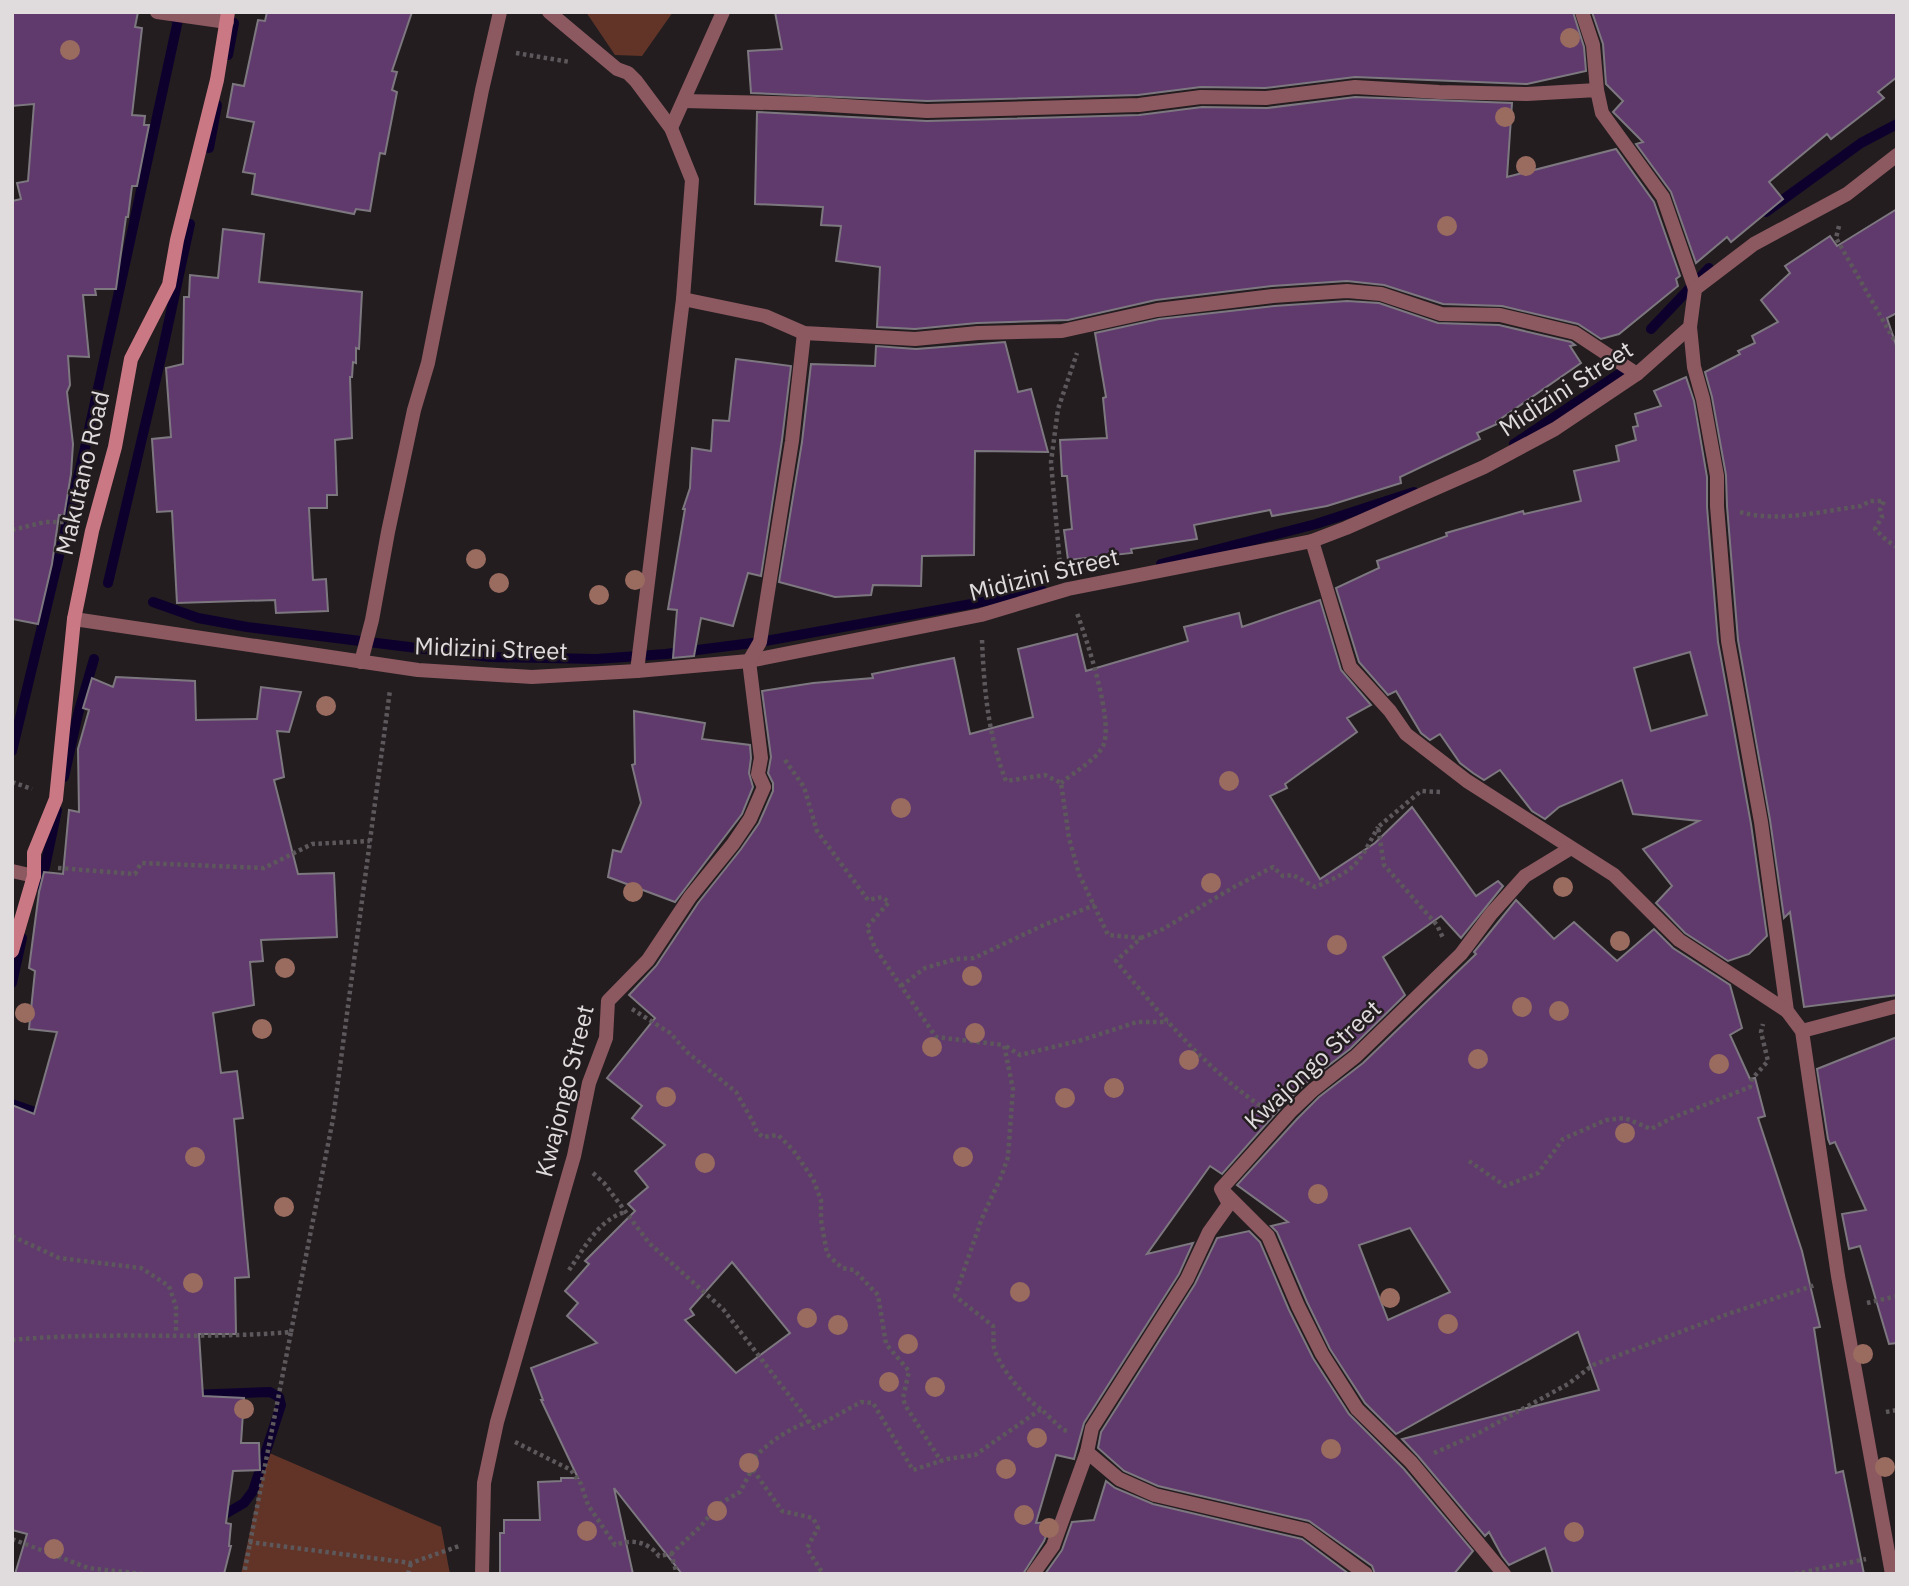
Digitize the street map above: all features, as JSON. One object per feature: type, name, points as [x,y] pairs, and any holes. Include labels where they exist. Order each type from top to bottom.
[{"type":"street","points":[[157,12],[227,17]]},
{"type":"street","points":[[361,662],[372,620],[414,410],[428,363],[500,12]]},
{"type":"street","points":[[549,12],[617,69],[628,73],[671,128],[692,180],[683,299],[637,671]]},
{"type":"street","points":[[671,128],[723,12]]},
{"type":"street","points":[[1583,12],[1594,46],[1597,90],[1602,113],[1663,197],[1695,289],[1690,327],[1693,368],[1703,399],[1717,476],[1728,641],[1761,822],[1787,1011]]},
{"type":"street","name":"Makutano Road","points":[[12,951],[34,876],[34,853],[56,799],[74,619],[92,531],[115,447],[131,359],[169,285],[177,240],[217,80],[227,17]]},
{"type":"street","points":[[684,101],[811,104],[927,111],[1139,105],[1201,97],[1266,98],[1355,87],[1527,94],[1597,90]]},
{"type":"street","points":[[1695,289],[1754,244],[1847,194],[1897,155]]},
{"type":"street","points":[[683,299],[765,316],[804,332],[915,339],[990,332],[1062,331],[1157,310],[1273,296],[1347,291],[1381,293],[1441,314],[1500,315],[1575,333],[1637,374]]},
{"type":"street","name":"Midizini Street","points":[[74,619],[393,667],[532,677],[748,661],[981,615],[1068,589],[1312,541],[1484,467],[1555,429],[1637,374],[1690,327]]},
{"type":"street","points":[[748,661],[760,642],[792,441],[804,332]]},
{"type":"street","points":[[1312,541],[1350,667],[1391,711],[1406,734],[1467,781],[1614,875],[1679,940],[1787,1011],[1802,1031],[1838,1276],[1892,1574]]},
{"type":"street","name":"Kwajongo Street","points":[[482,1574],[484,1483],[497,1422],[574,1156],[589,1083],[606,1038],[608,1001],[648,960],[690,897],[750,819],[764,787],[758,774],[761,758],[748,661]]},
{"type":"street","name":"Kwajongo Street","points":[[1221,1189],[1290,1112],[1356,1056],[1461,954],[1491,914],[1525,877],[1571,848]]},
{"type":"street","points":[[12,871],[34,876]]},
{"type":"street","points":[[1802,1031],[1897,1006]]},
{"type":"street","points":[[1033,1574],[1053,1546],[1093,1428],[1187,1279],[1209,1232],[1229,1204],[1221,1189]]},
{"type":"street","points":[[1221,1189],[1268,1236],[1322,1354],[1357,1409],[1411,1462],[1504,1574]]},
{"type":"street","points":[[1087,1452],[1119,1479],[1155,1495],[1306,1530],[1366,1574]]},
{"type":"path","points":[[491,48],[580,63]]},
{"type":"path","points":[[1847,194],[1836,238],[1897,345]]},
{"type":"path","points":[[1073,570],[1060,565],[1051,462],[1058,409],[1085,326]]},
{"type":"path","points":[[1717,506],[1758,517],[1770,517],[1884,501],[1880,510],[1882,517],[1875,529],[1897,547]]},
{"type":"path","points":[[12,530],[44,522],[68,521],[92,531]]},
{"type":"path","points":[[1061,783],[1101,750],[1107,736],[1093,657],[1068,589]]},
{"type":"path","points":[[981,615],[986,708],[996,758],[1006,781],[1045,775],[1061,783]]},
{"type":"path","points":[[244,1574],[333,1119],[393,667]]},
{"type":"path","points":[[761,758],[782,756],[804,787],[817,831],[842,868],[868,900],[882,897],[889,902],[867,927],[875,948],[936,1037],[1004,1045],[1020,1055],[1082,1040],[1138,1022],[1168,1022]]},
{"type":"path","points":[[1290,1112],[1264,1108],[1216,1073],[1116,961],[1141,938],[1163,929],[1273,867],[1283,876],[1293,875],[1315,887],[1345,874],[1360,862],[1378,827],[1421,791],[1454,794],[1467,781]]},
{"type":"path","points":[[1061,783],[1069,838],[1076,862],[1108,935],[1141,938]]},
{"type":"path","points":[[1378,827],[1384,865],[1437,925],[1447,945],[1461,954]]},
{"type":"path","points":[[34,853],[44,867],[135,874],[141,863],[229,865],[264,869],[312,844],[370,841]]},
{"type":"path","points":[[901,986],[925,968],[956,959],[974,958],[1046,924],[1095,905]]},
{"type":"path","points":[[1469,1161],[1505,1186],[1538,1173],[1563,1139],[1606,1120],[1625,1118],[1651,1129],[1750,1087],[1752,1079],[1768,1061],[1761,1032],[1767,999]]},
{"type":"path","points":[[608,1001],[632,1008],[670,1033],[688,1054],[736,1092],[757,1132],[763,1137],[778,1136],[793,1150],[813,1179],[821,1200],[821,1220],[827,1254],[842,1268],[854,1270],[878,1295],[886,1345],[909,1371],[905,1405],[941,1461]]},
{"type":"path","points":[[1004,1045],[1013,1089],[1008,1157],[982,1218],[955,1296],[993,1326],[995,1351],[1013,1381],[1031,1403],[1063,1430],[1079,1435],[1093,1428]]},
{"type":"path","points":[[574,1156],[604,1183],[649,1243],[723,1309],[814,1428],[861,1402],[873,1403],[913,1470],[941,1461],[975,1455],[1041,1409]]},
{"type":"path","points":[[568,1271],[594,1234],[611,1216],[625,1212]]},
{"type":"path","points":[[12,1236],[60,1258],[141,1268],[169,1286],[176,1307],[176,1334]]},
{"type":"path","points":[[1411,1462],[1475,1435],[1568,1384],[1593,1365],[1838,1276]]},
{"type":"path","points":[[12,1340],[50,1336],[220,1336],[291,1332]]},
{"type":"path","points":[[509,1440],[571,1470],[581,1484],[588,1505],[615,1545],[628,1541],[641,1542],[659,1556],[671,1554],[701,1526],[719,1504],[740,1492],[750,1473],[749,1463],[769,1442],[809,1422]]},
{"type":"path","points":[[749,1463],[782,1511],[813,1518],[818,1528],[807,1548],[823,1574]]},
{"type":"path","points":[[249,1542],[411,1563],[483,1538]]},
{"type":"path","points":[[12,1539],[88,1571],[143,1574]]},
{"type":"path","points":[[671,1554],[677,1574]]},
{"type":"path","points":[[1796,1574],[1873,1557]]},
{"type":"path","points":[[408,1574],[411,1563]]},
{"type":"shaded area","points":[[586,12],[673,12],[642,56],[615,55]]},
{"type":"shaded area","points":[[267,1452],[441,1527],[450,1574],[241,1574]]},
{"type":"building","points":[[12,12],[138,12],[135,27],[142,28],[132,115],[145,116],[144,125],[149,125],[137,186],[132,186],[116,289],[95,289],[96,295],[83,295],[89,357],[68,356],[70,385],[67,392],[73,444],[71,474],[64,516],[59,515],[52,564],[38,624],[12,619],[12,201],[21,199],[17,183],[28,181],[34,104],[12,106]]},
{"type":"building","points":[[267,12],[412,12],[392,71],[397,72],[392,90],[397,92],[385,154],[380,153],[370,211],[356,209],[354,214],[252,194],[255,174],[243,172],[254,122],[227,117],[233,84],[244,86],[258,20],[265,21]]},
{"type":"building","points":[[775,12],[1573,12],[1584,47],[1586,71],[1527,84],[1355,77],[1265,88],[1201,87],[1138,95],[927,101],[751,93],[748,51],[782,49]]},
{"type":"building","points":[[1592,12],[1897,12],[1897,77],[1878,92],[1884,98],[1831,139],[1827,134],[1769,182],[1783,199],[1731,242],[1727,237],[1696,263],[1671,192],[1636,144],[1643,142],[1613,112],[1623,101],[1606,84],[1603,44]]},
{"type":"building","points":[[1355,97],[1512,103],[1507,177],[1616,149],[1654,202],[1680,276],[1676,279],[1678,286],[1619,334],[1601,339],[1578,324],[1502,306],[1443,304],[1384,285],[1347,281],[1272,286],[1156,300],[1068,320],[977,323],[915,329],[877,327],[880,267],[836,261],[841,226],[821,225],[823,207],[755,204],[757,112],[927,121],[1139,115],[1202,107],[1267,108]]},
{"type":"building","points":[[1897,209],[1897,313],[1887,318],[1897,348],[1897,995],[1804,1007],[1790,912],[1784,918],[1770,820],[1738,640],[1726,475],[1705,372],[1740,354],[1738,351],[1755,343],[1752,336],[1778,322],[1761,300],[1790,273],[1785,266],[1830,236],[1837,246]]},
{"type":"building","points":[[223,229],[264,234],[259,282],[362,292],[359,349],[356,348],[356,363],[353,362],[350,377],[352,438],[335,440],[337,495],[327,495],[327,508],[309,508],[313,580],[326,579],[328,611],[276,613],[275,600],[177,603],[172,511],[157,512],[152,439],[171,437],[166,368],[183,364],[184,297],[189,297],[190,275],[218,278]]},
{"type":"building","points":[[1347,301],[1379,303],[1438,323],[1499,325],[1571,342],[1575,345],[1570,346],[1581,363],[1496,422],[1497,424],[1477,433],[1480,439],[1400,477],[1401,483],[1327,506],[1272,516],[1270,510],[1194,525],[1197,539],[1131,549],[1132,553],[1068,560],[1064,530],[1072,529],[1067,476],[1062,476],[1060,440],[1107,438],[1103,398],[1106,397],[1095,333],[1159,319]]},
{"type":"building","points":[[1005,342],[1018,392],[1031,389],[1048,452],[975,451],[974,555],[922,556],[921,586],[873,585],[871,595],[835,597],[779,582],[802,442],[811,364],[875,366],[876,346],[916,349]]},
{"type":"building","points":[[736,359],[791,366],[761,576],[748,573],[733,626],[701,618],[694,656],[673,658],[677,610],[668,609],[683,509],[690,488],[692,448],[711,451],[713,420],[729,421]]},
{"type":"building","points":[[1686,377],[1694,401],[1707,477],[1718,642],[1751,824],[1767,936],[1749,954],[1728,961],[1685,933],[1656,903],[1672,886],[1643,849],[1699,821],[1633,814],[1622,780],[1559,807],[1545,819],[1532,811],[1500,770],[1484,780],[1460,763],[1440,734],[1430,740],[1421,733],[1396,691],[1388,695],[1359,662],[1336,588],[1379,568],[1377,561],[1447,536],[1446,533],[1523,511],[1524,514],[1581,501],[1574,471],[1619,461],[1616,446],[1636,440],[1633,427],[1638,426],[1635,414],[1661,406],[1654,391]],"holes":[[[1690,652],[1707,715],[1651,731],[1634,668]]]},
{"type":"building","points":[[1320,600],[1341,670],[1371,705],[1347,718],[1357,732],[1285,784],[1287,788],[1270,796],[1320,879],[1375,843],[1412,807],[1476,896],[1498,881],[1503,886],[1461,938],[1441,916],[1383,957],[1405,995],[1350,1049],[1307,1082],[1283,1105],[1222,1174],[1210,1166],[1147,1254],[1193,1243],[1179,1274],[1084,1423],[1074,1459],[1056,1455],[1036,1523],[1051,1522],[1044,1541],[1023,1574],[682,1574],[614,1488],[633,1574],[500,1574],[500,1533],[504,1533],[504,1520],[540,1520],[538,1482],[578,1478],[541,1400],[531,1368],[597,1343],[567,1316],[578,1303],[565,1291],[589,1264],[585,1261],[635,1211],[628,1204],[648,1187],[635,1171],[665,1145],[632,1118],[642,1106],[607,1078],[655,1018],[629,995],[656,966],[698,903],[741,849],[759,823],[773,791],[773,783],[768,773],[771,757],[762,691],[873,678],[872,674],[954,658],[970,734],[1033,717],[1018,649],[1077,634],[1086,671],[1188,641],[1184,627],[1239,613],[1242,627]],"holes":[[[732,1262],[790,1333],[736,1373],[685,1320],[694,1315],[690,1309]]]},
{"type":"building","points":[[116,677],[195,681],[196,720],[257,719],[261,687],[301,692],[289,732],[277,731],[284,777],[274,780],[298,874],[334,873],[337,937],[261,940],[263,961],[250,962],[254,1005],[213,1013],[221,1073],[237,1071],[243,1118],[234,1119],[249,1277],[235,1278],[236,1334],[199,1334],[203,1396],[244,1398],[241,1443],[259,1443],[260,1470],[233,1471],[226,1523],[231,1524],[231,1546],[224,1574],[15,1574],[27,1534],[12,1530],[12,1105],[34,1114],[57,1032],[29,1029],[35,971],[29,968],[39,892],[44,872],[63,874],[69,810],[79,812],[78,749],[89,710],[83,708],[92,678],[113,687]]},
{"type":"building","points":[[634,711],[705,723],[702,739],[750,745],[749,773],[753,787],[742,814],[675,902],[608,877],[613,850],[621,852],[641,803],[632,765],[635,764]]},
{"type":"building","points":[[1516,900],[1554,939],[1574,922],[1617,961],[1654,929],[1673,948],[1730,985],[1742,1028],[1730,1035],[1750,1079],[1755,1078],[1765,1116],[1758,1118],[1802,1251],[1820,1327],[1814,1328],[1836,1473],[1843,1471],[1864,1574],[1553,1574],[1545,1548],[1509,1565],[1489,1532],[1485,1536],[1402,1439],[1599,1390],[1578,1332],[1396,1434],[1365,1403],[1330,1349],[1277,1232],[1271,1226],[1288,1222],[1237,1185],[1319,1097],[1363,1063],[1476,954],[1474,952]],"holes":[[[1410,1228],[1450,1292],[1388,1320],[1359,1245]]]},
{"type":"building","points":[[1897,1037],[1897,1343],[1889,1344],[1860,1246],[1849,1249],[1842,1214],[1866,1210],[1835,1142],[1830,1144],[1828,1139],[1817,1069]]},
{"type":"building","points":[[1249,1231],[1260,1242],[1313,1358],[1349,1414],[1404,1469],[1473,1551],[1454,1574],[1375,1574],[1372,1566],[1309,1521],[1158,1486],[1124,1471],[1098,1448],[1101,1432],[1195,1284],[1217,1238]]},
{"type":"building","points":[[1106,1481],[1115,1488],[1153,1504],[1302,1539],[1349,1574],[1045,1574],[1062,1550],[1072,1522],[1094,1520]]},
{"type":"waterway","points":[[12,751],[85,448],[178,20],[169,15]]},
{"type":"waterway","points":[[228,55],[234,23]]},
{"type":"waterway","points":[[209,148],[217,105]]},
{"type":"waterway","points":[[1766,212],[1861,143],[1897,124]]},
{"type":"waterway","points":[[108,583],[190,224]]},
{"type":"waterway","points":[[1651,329],[1709,268]]},
{"type":"waterway","points":[[1514,444],[1622,372]]},
{"type":"waterway","points":[[1161,564],[1316,524],[1414,492]]},
{"type":"waterway","points":[[153,602],[198,618],[247,627],[490,657],[596,659],[666,654],[760,642],[1043,591]]},
{"type":"waterway","points":[[64,777],[94,659]]},
{"type":"waterway","points":[[36,885],[45,867],[57,810]]},
{"type":"waterway","points":[[12,983],[22,938]]},
{"type":"waterway","points":[[12,1104],[46,1116]]},
{"type":"waterway","points":[[191,1395],[270,1392],[279,1397],[281,1405],[253,1491],[244,1503],[225,1514],[216,1509]]}]
